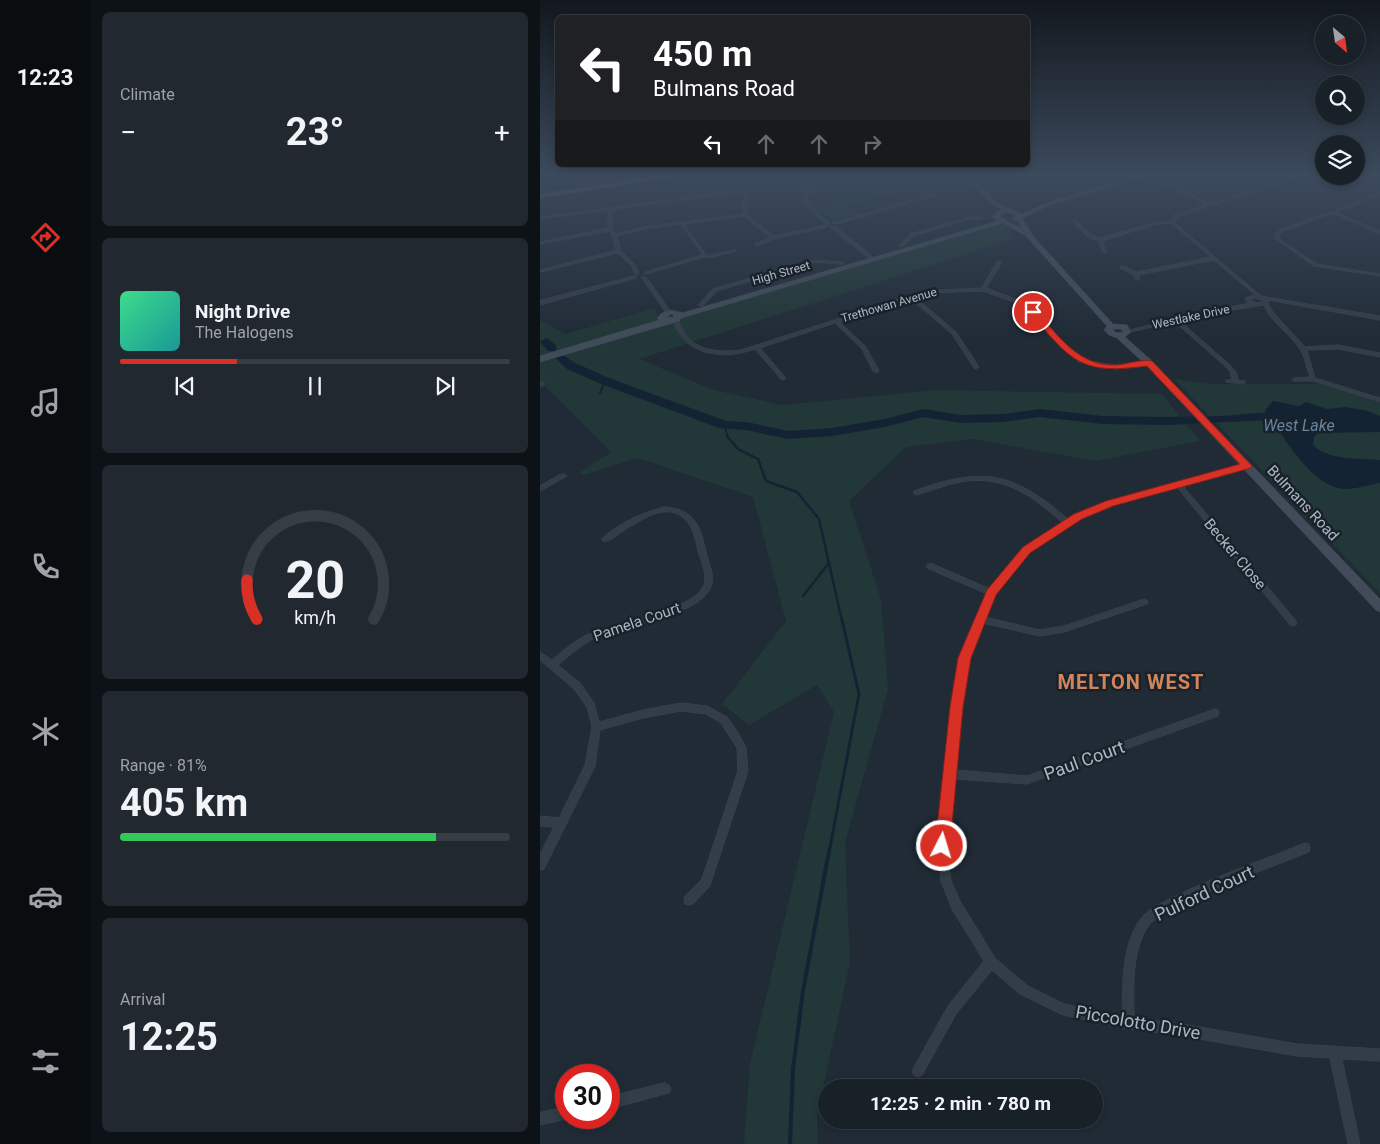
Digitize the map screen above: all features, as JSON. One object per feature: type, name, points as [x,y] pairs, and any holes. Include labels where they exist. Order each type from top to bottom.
[{"type":"main road","name":"High Street","points":[[540,359],[671,318],[701,306],[952,229]]},
{"type":"main road","name":"High Street","points":[[540,354],[976,229]]},
{"type":"main road","points":[[1018,229],[1031,238]]},
{"type":"main road","points":[[1026,229],[1031,238]]},
{"type":"main road","name":"Bulmans Road","points":[[1031,238],[1111,326],[1108,329],[1109,332],[1124,332],[1149,363],[1380,607]]},
{"type":"street","points":[[540,243],[608,229]]},
{"type":"street","points":[[610,229],[615,235],[619,251],[627,258],[635,275]]},
{"type":"street","points":[[615,235],[647,229]]},
{"type":"street","points":[[687,229],[704,256]]},
{"type":"street","points":[[763,229],[774,238]]},
{"type":"street","points":[[757,245],[774,238],[806,229]]},
{"type":"street","points":[[839,229],[869,256]]},
{"type":"street","points":[[900,246],[912,235],[931,229]]},
{"type":"street","points":[[1082,229],[1088,235],[1100,240],[1136,229]]},
{"type":"street","points":[[1181,229],[1245,285],[1261,296],[1275,318],[1303,349],[1313,378]]},
{"type":"street","points":[[1287,229],[1280,232],[1276,238],[1316,265],[1380,275]]},
{"type":"street","points":[[1100,240],[1105,252]]},
{"type":"street","points":[[540,271],[619,251]]},
{"type":"street","points":[[540,303],[635,275],[646,276],[704,256],[734,251]]},
{"type":"street","points":[[1122,267],[1136,276],[1215,258]]},
{"type":"street","points":[[983,290],[1000,262]]},
{"type":"street","name":"Trethowan Avenue","points":[[646,276],[689,344],[706,352],[726,354],[756,347],[911,296],[941,290],[983,290],[1024,304],[1065,348],[1081,360],[1115,367],[1149,363]]},
{"type":"street","points":[[1245,285],[1249,302],[1275,318]]},
{"type":"street","points":[[911,296],[954,332],[976,367]]},
{"type":"street","points":[[1261,296],[1380,318]]},
{"type":"street","name":"Westlake Drive","points":[[1124,332],[1261,296]]},
{"type":"street","points":[[1266,303],[1366,315]]},
{"type":"street","name":"Westlake Drive","points":[[1124,332],[1266,303]]},
{"type":"street","points":[[1176,320],[1228,366],[1233,372],[1231,381],[1243,382]]},
{"type":"street","points":[[836,321],[864,348],[876,372]]},
{"type":"street","points":[[1303,349],[1338,346],[1380,354]]},
{"type":"street","points":[[756,347],[783,378]]},
{"type":"street","points":[[1295,380],[1313,378],[1380,400]]},
{"type":"street","name":"Piccolotto Drive","points":[[1247,466],[1110,503],[1067,522],[1026,550],[991,593],[965,658],[949,774],[942,846],[946,881],[956,905],[991,962],[1024,990],[1063,1009],[1128,1024],[1182,1030],[1297,1050],[1380,1054]]},
{"type":"street","points":[[540,489],[564,476]]},
{"type":"street","points":[[916,493],[950,480],[965,478],[996,479],[1028,491],[1067,522]]},
{"type":"street","name":"Becker Close","points":[[1178,484],[1293,623]]},
{"type":"street","name":"Pamela Court","points":[[552,665],[592,636],[680,608],[694,601],[707,588],[708,577],[695,526],[686,515],[671,509],[650,512],[606,539]]},
{"type":"street","points":[[930,566],[991,593]]},
{"type":"street","points":[[979,619],[1040,633],[1064,629],[1144,602]]},
{"type":"street","points":[[540,655],[577,686],[591,706],[596,728],[590,766],[540,865]]},
{"type":"street","points":[[596,728],[643,714],[681,707],[707,710],[724,720],[741,747],[743,771],[706,882],[688,900]]},
{"type":"street","name":"Paul Court","points":[[949,774],[1027,780],[1215,713]]},
{"type":"street","points":[[540,821],[560,824]]},
{"type":"street","name":"Pulford Court","points":[[1128,1024],[1129,957],[1144,921],[1169,905],[1305,848]]},
{"type":"street","points":[[918,1071],[952,1010],[991,962]]},
{"type":"street","points":[[1335,1053],[1354,1144]]},
{"type":"street","points":[[620,1100],[665,1089]]},
{"type":"street","points":[[540,1119],[555,1116]]},
{"type":"green space","points":[[982,229],[1008,229],[1017,238],[639,359],[714,390],[782,405],[937,390],[1162,394],[1200,441],[1095,461],[972,439],[906,447],[849,501],[881,599],[888,689],[845,843],[850,962],[825,1079],[818,1079],[818,1144],[744,1144],[750,1064],[834,712],[817,685],[749,725],[722,704],[786,621],[753,497],[638,458],[583,475],[580,472],[611,452],[545,386],[540,387],[540,320],[565,334],[655,308],[659,324]]},
{"type":"green space","points":[[1174,379],[1214,384],[1320,384],[1380,403],[1380,593]]},
{"type":"water","name":"West Lake","points":[[1273,401],[1299,406],[1306,402],[1327,409],[1346,407],[1367,411],[1380,416],[1380,432],[1318,433],[1314,437],[1313,445],[1327,454],[1354,459],[1380,460],[1380,483],[1343,489],[1327,483],[1316,476],[1296,455],[1265,410]]},
{"type":"waterway","points":[[546,342],[552,348]]},
{"type":"waterway","points":[[559,356],[571,366],[605,381],[724,425],[746,426],[788,435],[832,432],[885,423],[923,413],[961,419],[1003,418],[1039,413],[1103,420],[1166,421],[1217,419]]},
{"type":"waterway","points":[[600,393],[605,381]]},
{"type":"waterway","points":[[1227,418],[1269,416]]},
{"type":"waterway","points":[[724,425],[728,437]]},
{"type":"waterway","points":[[728,437],[738,449],[758,459],[766,481],[797,492],[819,519],[842,621]]},
{"type":"waterway","points":[[803,596],[828,564]]},
{"type":"waterway","points":[[829,853],[859,694],[842,620]]},
{"type":"waterway","points":[[790,1144],[793,1069],[803,991],[829,851]]},
{"type":"district","name":"MELTON WEST","points":[[1131,682]]},
{"type":"route","points":[[942,846],[957,707],[965,658],[991,593],[1026,550],[1078,516],[1110,503],[1247,466],[1149,363],[1106,367],[1081,360],[1072,355],[1033,312]]}]
